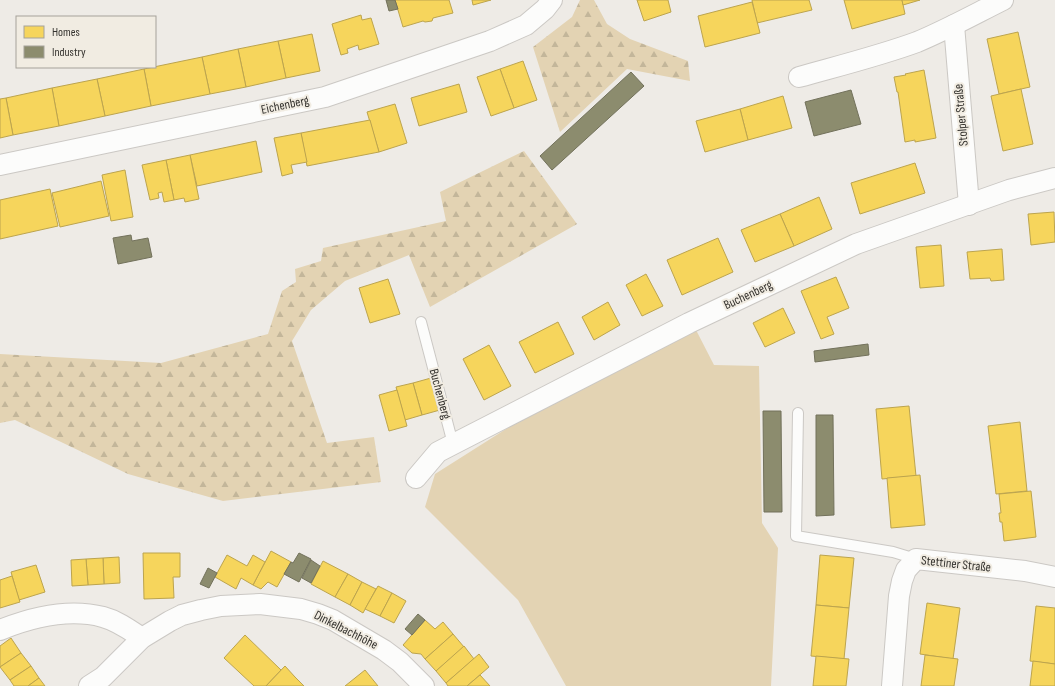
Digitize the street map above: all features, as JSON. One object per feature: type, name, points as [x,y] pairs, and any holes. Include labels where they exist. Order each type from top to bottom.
[{"type":"street","name":"Eichenberg","points":[[0,165],[325,97],[490,41],[526,25],[545,9],[552,0]]},
{"type":"street","points":[[799,77],[910,44],[1003,0]]},
{"type":"street","name":"Stolper Straße","points":[[957,23],[969,205]]},
{"type":"street","name":"Buchenberg","points":[[416,478],[438,452],[453,444],[689,323],[856,244],[1009,190],[1055,178]]},
{"type":"street","name":"Stettiner Straße","points":[[892,686],[899,596],[906,570],[916,559],[1025,571],[1055,577]]},
{"type":"street","name":"Dinkelbachhöhe","points":[[89,686],[103,677],[142,638],[159,626],[182,615],[221,606],[260,604],[300,609],[333,620],[384,650],[400,662],[424,686]]},
{"type":"street","points":[[0,630],[38,617],[61,614],[85,614],[104,617],[124,626],[142,638]]},
{"type":"lane","name":"Buchenberg","points":[[421,322],[453,444]]},
{"type":"lane","points":[[798,413],[796,536],[893,552],[916,559]]},
{"type":"green space","points":[[580,0],[594,0],[607,24],[630,39],[688,61],[690,81],[627,69],[560,132],[533,47],[572,17]]},
{"type":"green space","points":[[524,151],[577,224],[430,307],[409,255],[345,281],[311,310],[292,341],[327,443],[374,437],[381,482],[223,501],[128,474],[15,420],[0,423],[0,354],[161,363],[268,334],[282,291],[296,282],[295,269],[321,261],[323,248],[446,221],[440,192]]},
{"type":"green space","points":[[696,330],[714,365],[759,366],[762,523],[778,548],[771,686],[566,686],[518,600],[425,507],[435,474],[517,422]]},
{"type":"building: Homes","points":[[395,0],[449,0],[453,13],[433,18],[432,21],[423,21],[403,27]]},
{"type":"building: Homes","points":[[472,0],[491,0],[473,5]]},
{"type":"building: Homes","points":[[637,0],[668,0],[671,12],[644,21]]},
{"type":"building: Homes","points":[[752,0],[809,0],[812,10],[757,23]]},
{"type":"building: Homes","points":[[844,0],[902,0],[905,14],[852,29]]},
{"type":"building: Homes","points":[[902,0],[920,0],[903,5]]},
{"type":"building: Homes","points":[[752,2],[760,33],[705,47],[698,16]]},
{"type":"building: Homes","points":[[361,15],[362,20],[371,18],[379,44],[359,50],[358,45],[347,49],[348,53],[341,55],[332,24]]},
{"type":"building: Homes","points":[[1018,32],[1030,87],[999,94],[987,39]]},
{"type":"building: Homes","points":[[312,34],[320,71],[286,78],[278,41]]},
{"type":"building: Homes","points":[[278,41],[286,78],[246,87],[238,49]]},
{"type":"building: Homes","points":[[238,49],[246,87],[210,94],[202,57]]},
{"type":"building: Homes","points":[[202,57],[210,94],[151,106],[144,69],[156,68],[156,67]]},
{"type":"building: Homes","points":[[523,61],[537,100],[514,108],[500,69]]},
{"type":"building: Homes","points":[[144,69],[151,106],[105,116],[97,79]]},
{"type":"building: Homes","points":[[500,69],[514,108],[491,116],[477,77]]},
{"type":"building: Homes","points":[[924,70],[936,138],[915,142],[915,140],[905,142],[898,92],[894,77]]},
{"type":"building: Homes","points":[[97,79],[105,116],[59,126],[52,88]]},
{"type":"building: Homes","points":[[459,84],[467,112],[419,126],[411,98]]},
{"type":"building: Homes","points":[[52,88],[59,126],[13,135],[6,98]]},
{"type":"building: Homes","points":[[1021,89],[1033,144],[1003,151],[991,96]]},
{"type":"building: Homes","points":[[783,96],[792,128],[748,140],[740,109]]},
{"type":"building: Homes","points":[[6,98],[13,135],[0,138],[0,99]]},
{"type":"building: Homes","points":[[395,104],[407,143],[379,152],[367,112]]},
{"type":"building: Homes","points":[[740,109],[748,140],[705,152],[696,121]]},
{"type":"building: Homes","points":[[370,120],[379,152],[307,166],[301,133]]},
{"type":"building: Homes","points":[[301,133],[307,162],[291,165],[293,173],[282,176],[274,138]]},
{"type":"building: Homes","points":[[256,141],[262,172],[197,186],[190,155]]},
{"type":"building: Homes","points":[[190,155],[199,199],[185,202],[184,198],[174,200],[166,160]]},
{"type":"building: Homes","points":[[166,160],[174,200],[164,202],[162,192],[158,193],[159,198],[150,200],[142,165]]},
{"type":"building: Homes","points":[[915,163],[925,193],[860,214],[851,183]]},
{"type":"building: Homes","points":[[125,170],[133,217],[111,221],[102,175]]},
{"type":"building: Homes","points":[[101,181],[109,216],[60,227],[52,193]]},
{"type":"building: Homes","points":[[50,189],[58,226],[0,239],[0,200]]},
{"type":"building: Homes","points":[[819,197],[832,229],[794,246],[780,214]]},
{"type":"building: Homes","points":[[1054,212],[1055,242],[1031,245],[1028,214]]},
{"type":"building: Homes","points":[[780,214],[794,246],[755,262],[741,230]]},
{"type":"building: Homes","points":[[718,238],[733,272],[682,295],[667,260]]},
{"type":"building: Homes","points":[[941,245],[944,286],[920,288],[916,247]]},
{"type":"building: Homes","points":[[1002,249],[1004,280],[991,281],[990,278],[970,279],[967,252]]},
{"type":"building: Homes","points":[[646,274],[663,306],[642,316],[626,285]]},
{"type":"building: Homes","points":[[836,277],[849,308],[827,317],[834,334],[821,339],[801,291]]},
{"type":"building: Homes","points":[[388,279],[400,314],[370,323],[359,288]]},
{"type":"building: Homes","points":[[608,302],[620,325],[594,340],[582,317]]},
{"type":"building: Homes","points":[[783,308],[795,333],[765,347],[753,323]]},
{"type":"building: Homes","points":[[558,322],[574,354],[535,373],[519,342]]},
{"type":"building: Homes","points":[[489,345],[511,386],[484,400],[463,359]]},
{"type":"building: Homes","points":[[431,378],[440,410],[422,415],[413,383]]},
{"type":"building: Homes","points":[[413,383],[422,415],[405,420],[396,387]]},
{"type":"building: Homes","points":[[397,390],[407,426],[389,431],[379,395]]},
{"type":"building: Homes","points":[[909,406],[916,476],[882,479],[876,409]]},
{"type":"building: Homes","points":[[1020,422],[1027,491],[996,494],[988,426]]},
{"type":"building: Homes","points":[[920,475],[925,525],[891,528],[887,478]]},
{"type":"building: Homes","points":[[1031,491],[1036,537],[1004,541],[1002,522],[1000,522],[999,513],[1001,513],[999,494]]},
{"type":"building: Homes","points":[[271,551],[291,562],[277,587],[268,582],[261,589],[253,585]]},
{"type":"building: Homes","points":[[143,553],[180,553],[180,577],[173,577],[174,598],[144,599]]},
{"type":"building: Homes","points":[[227,555],[247,566],[253,555],[265,562],[253,585],[241,578],[236,589],[215,577]]},
{"type":"building: Homes","points":[[820,555],[854,558],[849,608],[816,605]]},
{"type":"building: Homes","points":[[119,557],[120,583],[104,584],[103,558]]},
{"type":"building: Homes","points":[[103,558],[104,584],[88,585],[86,559]]},
{"type":"building: Homes","points":[[86,559],[88,585],[72,586],[71,560]]},
{"type":"building: Homes","points":[[323,561],[348,574],[335,597],[311,584]]},
{"type":"building: Homes","points":[[36,565],[45,592],[19,600],[11,572]]},
{"type":"building: Homes","points":[[348,574],[362,582],[350,605],[335,597]]},
{"type":"building: Homes","points":[[12,576],[20,602],[0,608],[0,580]]},
{"type":"building: Homes","points":[[362,582],[376,589],[363,613],[350,605]]},
{"type":"building: Homes","points":[[378,586],[392,593],[380,616],[365,609]]},
{"type":"building: Homes","points":[[392,593],[406,601],[394,623],[380,616]]},
{"type":"building: Homes","points":[[927,603],[960,608],[953,659],[920,654]]},
{"type":"building: Homes","points":[[816,605],[849,608],[844,659],[811,656]]},
{"type":"building: Homes","points":[[1036,606],[1055,608],[1055,664],[1030,661]]},
{"type":"building: Homes","points":[[425,620],[435,629],[443,622],[453,634],[425,659],[421,654],[412,653],[403,645]]},
{"type":"building: Homes","points":[[453,634],[464,647],[436,671],[425,659]]},
{"type":"building: Homes","points":[[245,635],[281,670],[266,686],[254,686],[224,658]]},
{"type":"building: Homes","points":[[11,638],[21,653],[0,667],[0,646]]},
{"type":"building: Homes","points":[[464,646],[474,659],[446,683],[436,671]]},
{"type":"building: Homes","points":[[21,653],[31,666],[10,680],[0,667]]},
{"type":"building: Homes","points":[[479,654],[489,667],[467,686],[448,686],[446,683]]},
{"type":"building: Homes","points":[[925,655],[958,659],[954,686],[921,686]]},
{"type":"building: Homes","points":[[816,656],[849,659],[846,686],[813,686]]},
{"type":"building: Homes","points":[[1033,661],[1055,664],[1055,686],[1030,686]]},
{"type":"building: Homes","points":[[31,666],[39,678],[28,686],[14,686],[10,680]]},
{"type":"building: Homes","points":[[285,666],[304,686],[266,686]]},
{"type":"building: Homes","points":[[365,670],[378,686],[345,686]]},
{"type":"building: Homes","points":[[480,675],[490,686],[467,686]]},
{"type":"building: Homes","points":[[39,678],[45,686],[28,686]]},
{"type":"building: Industry","points":[[386,0],[395,0],[398,9],[389,11]]},
{"type":"building: Industry","points":[[631,72],[644,86],[552,170],[540,156]]},
{"type":"building: Industry","points":[[851,90],[861,124],[814,136],[805,102]]},
{"type":"building: Industry","points":[[131,235],[132,241],[148,238],[152,257],[118,264],[113,238]]},
{"type":"building: Industry","points":[[868,344],[869,355],[815,362],[814,351]]},
{"type":"building: Industry","points":[[763,411],[781,411],[782,512],[764,512]]},
{"type":"building: Industry","points":[[816,415],[833,415],[834,515],[816,516]]},
{"type":"building: Industry","points":[[299,553],[311,559],[299,582],[284,574],[291,562],[293,563]]},
{"type":"building: Industry","points":[[311,560],[320,566],[311,583],[302,578]]},
{"type":"building: Industry","points":[[208,568],[217,573],[209,588],[200,584]]},
{"type":"building: Industry","points":[[418,614],[425,620],[412,635],[405,629]]}]
